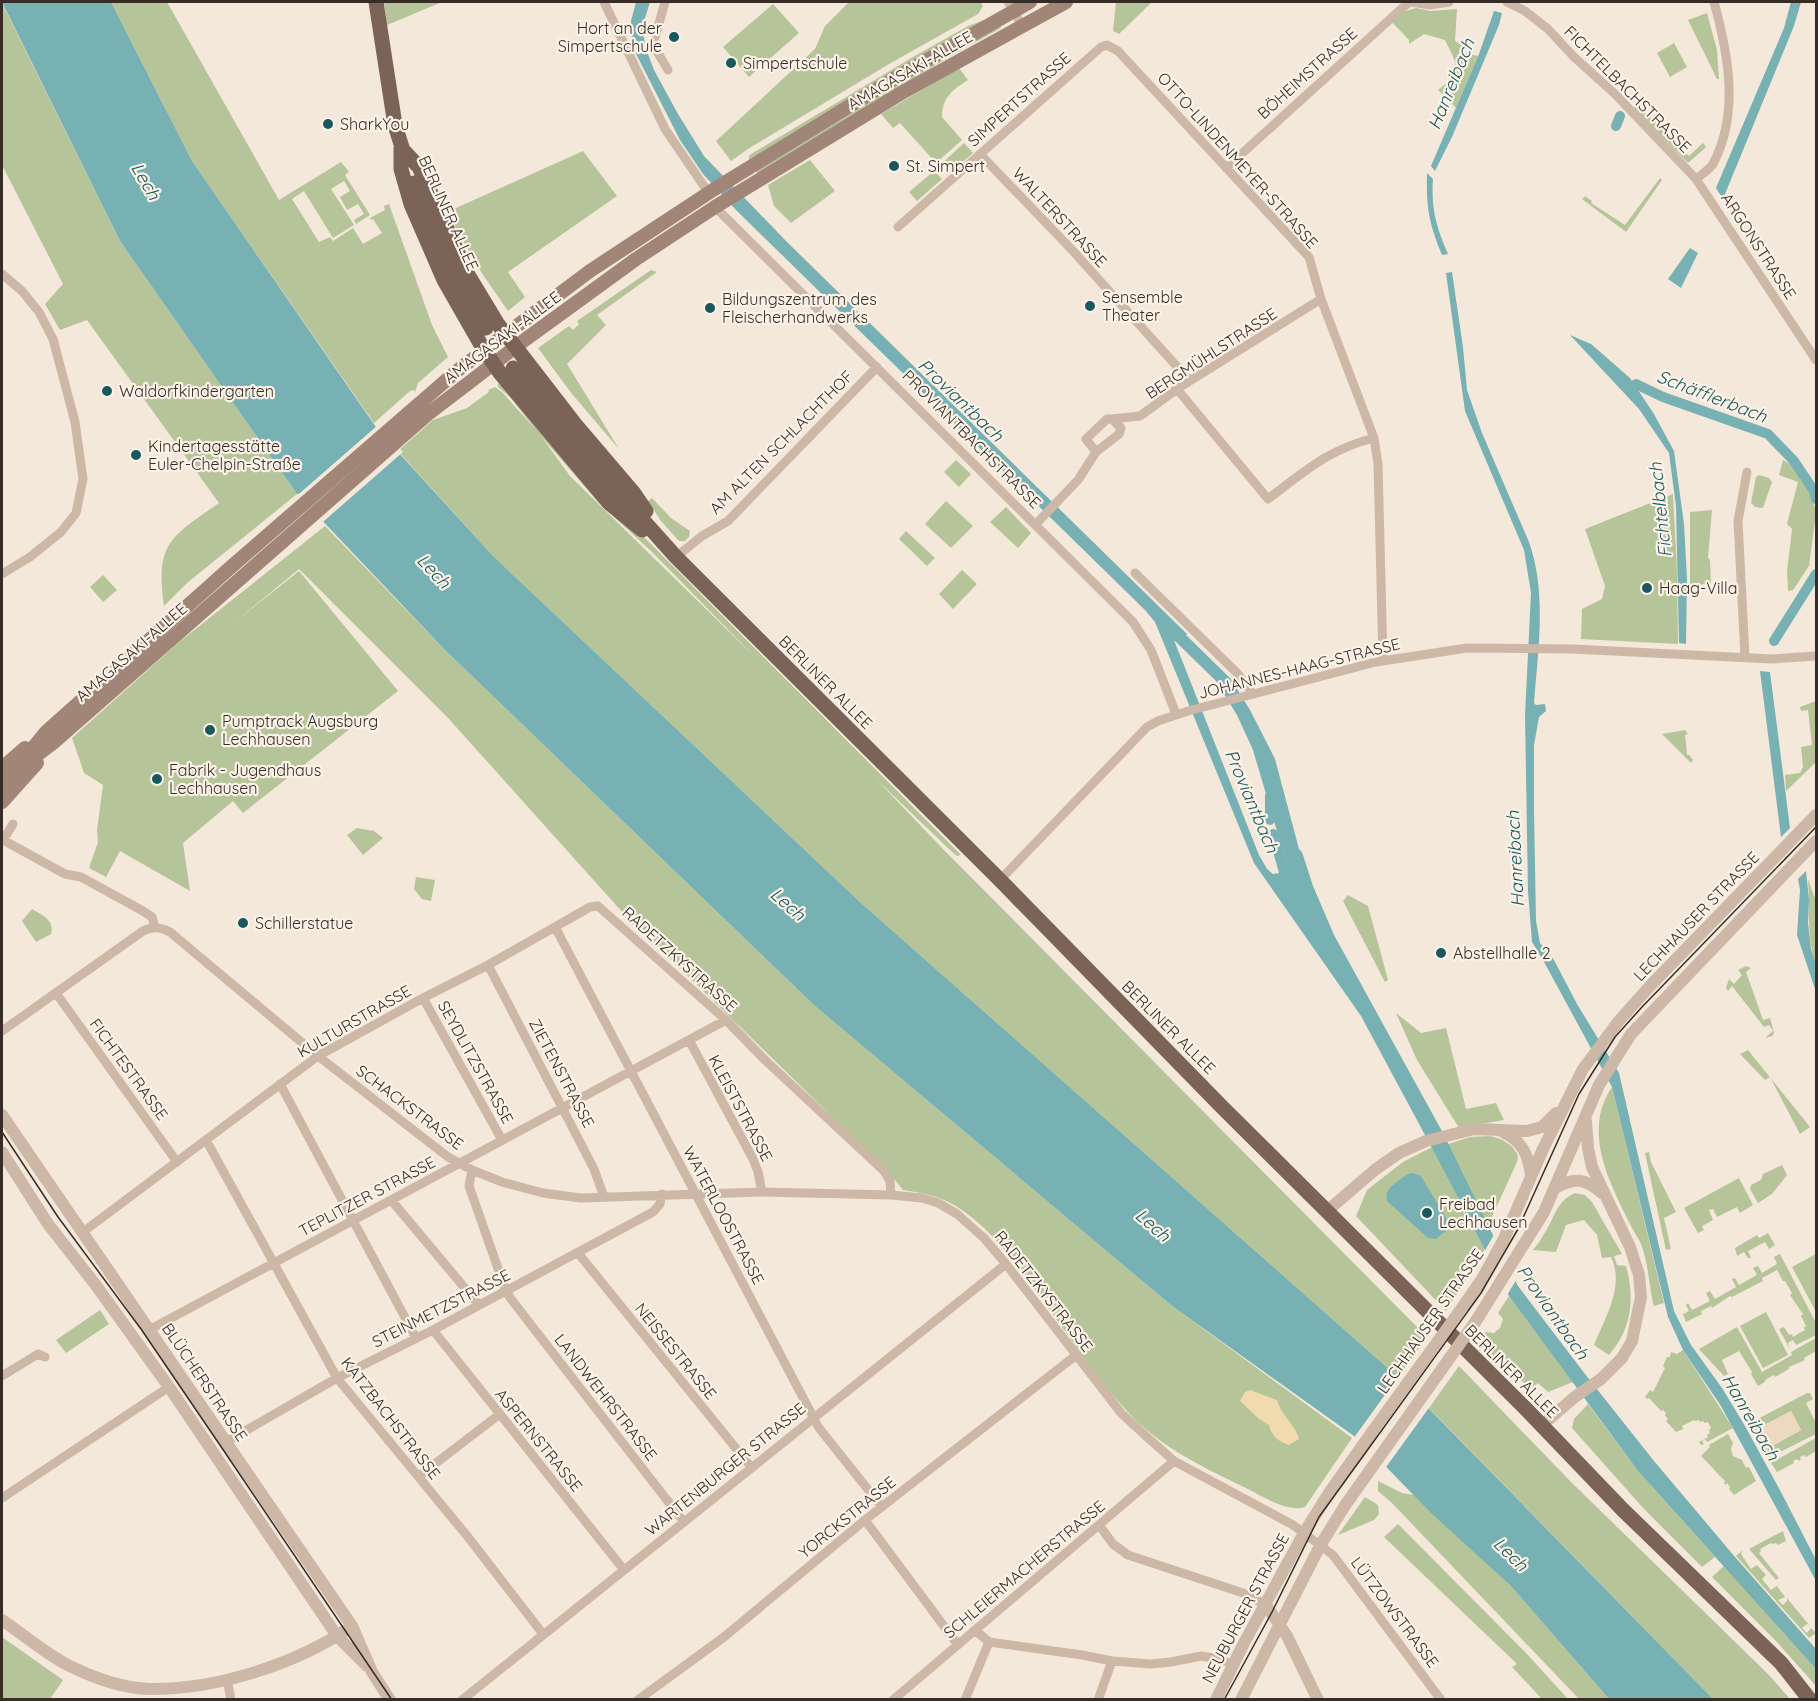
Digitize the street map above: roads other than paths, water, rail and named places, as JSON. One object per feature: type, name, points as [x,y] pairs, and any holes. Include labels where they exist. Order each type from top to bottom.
[{"type":"main road","name":"BERLINER ALLEE","points":[[376,2],[395,125],[401,148],[416,189],[453,268],[486,328]]},
{"type":"main road","name":"AMAGASAKI-ALLEE","points":[[2,786],[7,771],[49,737],[424,409],[484,350],[590,271],[710,191],[1011,6],[1030,2]]},
{"type":"main road","name":"AMAGASAKI-ALLEE","points":[[424,409],[493,364],[636,259],[719,205],[903,92],[1066,2]]},
{"type":"main road","points":[[401,148],[419,167],[468,274],[505,334],[575,424],[633,492],[675,555]]},
{"type":"main road","points":[[401,148],[401,170],[411,204],[444,280],[493,364],[609,503],[675,555]]},
{"type":"main road","name":"BERLINER ALLEE","points":[[513,368],[565,433],[675,555],[1542,1425],[1623,1510],[1781,1663],[1810,1700]]},
{"type":"main road","points":[[2,802],[49,737]]},
{"type":"street","points":[[604,2],[665,129],[710,191]]},
{"type":"street","points":[[665,2],[654,41],[655,48],[668,70]]},
{"type":"street","name":"BÖHEIMSTRASSE","points":[[1226,168],[1410,2],[1430,4],[1458,2]]},
{"type":"street","name":"FICHTELBACHSTRASSE","points":[[1507,2],[1525,11],[1548,28],[1696,179]]},
{"type":"street","points":[[1696,179],[1712,165],[1724,132],[1729,103],[1725,43],[1714,2]]},
{"type":"street","points":[[1011,6],[1022,26]]},
{"type":"street","name":"OTTO-LINDENMEYER-STRASSE","points":[[1107,45],[1118,51],[1309,256],[1321,299],[1374,438],[1378,464],[1383,661]]},
{"type":"street","name":"SIMPERTSTRASSE","points":[[898,227],[1077,67],[1101,47],[1107,45]]},
{"type":"street","name":"WALTERSTRASSE","points":[[980,154],[1073,251],[1190,381]]},
{"type":"street","name":"ARGONSTRASSE","points":[[1696,179],[1816,360]]},
{"type":"street","name":"PROVIANTBACHSTRASSE","points":[[719,205],[877,367],[1040,520],[1141,632],[1151,650],[1176,714]]},
{"type":"street","points":[[2,274],[22,291],[39,312],[53,339],[75,422],[83,479],[76,513],[61,532],[30,557],[2,574]]},
{"type":"street","name":"BERGMÜHLSTRASSE","points":[[1112,418],[1140,417],[1177,389],[1321,299]]},
{"type":"street","name":"AM ALTEN SCHLACHTHOF","points":[[675,555],[728,521],[877,367]]},
{"type":"street","points":[[1177,389],[1268,499],[1317,461],[1351,444],[1374,438]]},
{"type":"street","points":[[1040,520],[1078,480],[1096,452],[1119,434],[1121,428],[1112,418],[1107,419],[1086,439],[1096,452]]},
{"type":"street","points":[[1745,657],[1738,521],[1747,472]]},
{"type":"street","points":[[1136,573],[1237,673],[1248,694]]},
{"type":"street","name":"JOHANNES-HAAG-STRASSE","points":[[1000,880],[1136,738],[1153,724],[1176,714],[1248,694],[1383,661],[1467,648],[1573,649],[1771,659],[1816,656]]},
{"type":"street","name":"LECHHAUSER STRASSE","points":[[1304,1533],[1329,1493],[1482,1279],[1504,1239],[1563,1106],[1583,1069],[1618,1022],[1650,986],[1816,815]]},
{"type":"street","name":"SCHACKSTRASSE","points":[[13,824],[3,840],[65,874],[81,877],[152,917],[155,927],[170,932],[318,1056],[459,1163],[472,1170],[502,1182],[543,1193],[581,1198],[762,1191],[891,1195]]},
{"type":"street","name":"LECHHAUSER STRASSE","points":[[1320,1545],[1346,1504],[1494,1295],[1544,1212],[1599,1086],[1630,1034],[1816,841]]},
{"type":"street","name":"KULTURSTRASSE","points":[[83,1232],[318,1056],[488,965],[590,907],[598,906]]},
{"type":"street","name":"RADETZKYSTRASSE","points":[[598,906],[726,1020],[765,1060],[884,1171],[890,1181],[891,1195],[922,1198],[938,1203],[957,1214],[976,1230],[1006,1264],[1124,1417],[1174,1461],[1293,1525],[1320,1545]]},
{"type":"street","points":[[2,1031],[143,931],[155,927]]},
{"type":"street","name":"WATERLOOSTRASSE","points":[[555,927],[813,1418],[882,1507]]},
{"type":"street","name":"ZIETENSTRASSE","points":[[488,965],[563,1107],[594,1169],[604,1197]]},
{"type":"street","name":"FICHTESTRASSE","points":[[56,993],[177,1162]]},
{"type":"street","name":"SEYDLITZSTRASSE","points":[[423,998],[502,1140]]},
{"type":"street","name":"TEPLITZER STRASSE","points":[[149,1330],[726,1020]]},
{"type":"street","name":"KLEISTSTRASSE","points":[[689,1040],[753,1160],[762,1191]]},
{"type":"street","points":[[280,1084],[416,1338]]},
{"type":"street","points":[[1327,1211],[1376,1169],[1399,1153],[1426,1141],[1474,1128],[1527,1131],[1542,1127],[1563,1106]]},
{"type":"street","name":"BLÜCHERSTRASSE","points":[[2,1115],[352,1626],[372,1672],[390,1700]]},
{"type":"street","points":[[1542,1425],[1595,1383],[1622,1358],[1632,1341],[1641,1297],[1639,1275],[1630,1247],[1592,1167],[1586,1117]]},
{"type":"street","points":[[1496,1129],[1520,1144],[1528,1157],[1531,1176]]},
{"type":"street","name":"KATZBACHSTRASSE","points":[[206,1140],[337,1378],[543,1634]]},
{"type":"street","name":"BLÜCHERSTRASSE","points":[[2,1152],[52,1230],[95,1284],[169,1387],[337,1636],[372,1672]]},
{"type":"street","name":"LANDWEHRSTRASSE","points":[[472,1170],[469,1186],[506,1291],[684,1522]]},
{"type":"street","points":[[1555,1188],[1568,1181],[1579,1181],[1592,1184],[1605,1196]]},
{"type":"street","name":"STEINMETZSTRASSE","points":[[226,1442],[337,1378],[433,1330],[653,1212],[660,1204],[662,1194]]},
{"type":"street","points":[[392,1201],[479,1305]]},
{"type":"street","name":"NEISSESTRASSE","points":[[578,1253],[751,1467]]},
{"type":"street","name":"WARTENBURGER STRASSE","points":[[462,1700],[1006,1264]]},
{"type":"street","name":"ASPERNSTRASSE","points":[[433,1330],[624,1570]]},
{"type":"street","points":[[2,1376],[38,1354],[45,1356]]},
{"type":"street","name":"YORCKSTRASSE","points":[[638,1700],[733,1630],[882,1507],[1076,1356]]},
{"type":"street","points":[[2,1497],[169,1387]]},
{"type":"street","points":[[418,1476],[500,1414]]},
{"type":"street","name":"SCHLEIERMACHERSTRASSE","points":[[893,1700],[1174,1461]]},
{"type":"street","points":[[865,1521],[958,1645]]},
{"type":"street","points":[[1099,1525],[1113,1544],[1128,1555],[1243,1593],[1266,1605],[1280,1624],[1318,1700]]},
{"type":"street","name":"NEUBURGER STRASSE","points":[[1216,1700],[1304,1533]]},
{"type":"street","points":[[1241,1700],[1320,1545]]},
{"type":"street","name":"LÜTZOWSTRASSE","points":[[1320,1545],[1333,1555],[1352,1578],[1442,1700]]},
{"type":"street","points":[[2,1620],[72,1668],[116,1684],[147,1689],[177,1688],[227,1679],[280,1663],[337,1636],[352,1626]]},
{"type":"street","points":[[975,1630],[989,1642],[1112,1661],[1151,1664],[1201,1656],[1221,1659],[1233,1665]]},
{"type":"street","points":[[965,1700],[989,1642]]},
{"type":"street","points":[[1098,1700],[1112,1661]]},
{"type":"street","points":[[227,1679],[231,1700]]},
{"type":"water","name":"Lech","points":[[2,2],[111,2],[192,161],[378,430],[493,556],[861,903],[1398,1377],[1713,1699],[1609,1699],[1510,1585],[1431,1513],[1361,1441],[1172,1306],[815,1006],[444,649],[297,494],[120,241]]},
{"type":"water","points":[[636,2],[650,2],[642,28],[646,49],[654,70],[704,156],[786,241],[1231,679],[1275,759],[1299,849],[1334,935],[1443,1133],[1518,1286],[1654,1461],[1816,1649],[1816,1669],[1638,1471],[1509,1296],[1361,1016],[1254,863],[1155,622],[736,210],[703,174],[680,140],[632,46],[631,21]],"holes":[[[1174,640],[1216,681],[1237,715],[1253,750],[1287,865],[1284,872],[1273,874],[1267,869],[1259,855]]]},
{"type":"water","points":[[1791,2],[1801,2],[1794,26],[1723,199],[1716,188],[1784,28]]},
{"type":"water","points":[[1494,11],[1502,13],[1499,25],[1452,137],[1435,171],[1431,166],[1479,54]]},
{"type":"water","points":[[1427,173],[1433,179],[1435,217],[1448,254],[1442,255],[1431,224]]},
{"type":"water","points":[[1690,248],[1698,253],[1681,288],[1668,279]]},
{"type":"water","points":[[1452,272],[1467,390],[1482,433],[1529,542],[1538,581],[1540,622],[1534,703],[1536,705],[1545,704],[1546,711],[1539,717],[1534,745],[1536,921],[1540,943],[1554,960],[1577,1004],[1619,1073],[1674,1311],[1691,1345],[1722,1388],[1745,1426],[1782,1494],[1816,1560],[1816,1581],[1721,1406],[1683,1350],[1668,1317],[1612,1087],[1532,942],[1528,891],[1525,715],[1531,593],[1524,550],[1465,411],[1446,273]]},
{"type":"water","points":[[1570,335],[1591,344],[1630,378],[1654,414],[1674,451],[1684,524],[1687,579],[1686,644],[1679,643],[1676,506],[1669,453],[1639,409]]},
{"type":"water","points":[[1760,671],[1770,672],[1790,828],[1781,837]]},
{"type":"water","points":[[1806,871],[1809,900],[1808,923],[1811,949],[1816,964],[1816,992],[1797,935],[1800,890],[1798,879]]},
{"type":"water","points":[[1412,1173],[1421,1176],[1449,1223],[1447,1230],[1436,1239],[1428,1238],[1387,1201],[1387,1192],[1396,1182]]},
{"type":"waterway","name":"Fichtelbach","points":[[1616,126],[1620,116]]},
{"type":"waterway","name":"Schäfflerbach","points":[[1636,384],[1663,397],[1768,434],[1794,461],[1814,491],[1816,499]]},
{"type":"waterway","name":"Schäfflerbach","points":[[1774,641],[1816,574]]},
{"type":"waterway","name":"Proviantbach","points":[[1270,796],[1270,820]]},
{"type":"waterway","name":"Proviantbach","points":[[1273,834],[1284,872],[1294,881]]},
{"type":"tram line","points":[[1224,1700],[1272,1612],[1319,1517],[1481,1293],[1518,1229],[1579,1094],[1615,1037],[1816,827]]},
{"type":"tram line","points":[[2,1132],[58,1217],[141,1329],[392,1700]]},
{"type":"place","name":"Hort an der Simpertschule","points":[[674,37]]},
{"type":"place","name":"Simpertschule","points":[[731,63]]},
{"type":"place","name":"SharkYou","points":[[328,124]]},
{"type":"place","name":"St. Simpert","points":[[894,166]]},
{"type":"place","name":"Sensemble Theater","points":[[1090,306]]},
{"type":"place","name":"Bildungszentrum des Fleischerhandwerks","points":[[710,308]]},
{"type":"place","name":"Waldorfkindergarten","points":[[107,391]]},
{"type":"place","name":"Kindertagesstätte Euler-Chelpin-Straße","points":[[136,455]]},
{"type":"place","name":"Haag-Villa","points":[[1647,588]]},
{"type":"place","name":"Pumptrack Augsburg Lechhausen","points":[[210,730]]},
{"type":"place","name":"Fabrik - Jugendhaus Lechhausen","points":[[157,779]]},
{"type":"place","name":"Schillerstatue","points":[[243,923]]},
{"type":"place","name":"Abstellhalle 2","points":[[1441,953]]},
{"type":"place","name":"Freibad Lechhausen","points":[[1427,1213]]},
{"type":"water label","name":"Hanreibach","points":[[1451,84]]},
{"type":"water label","name":"Hanreibach","points":[[1515,859]]},
{"type":"water label","name":"Hanreibach","points":[[1751,1417]]}]
